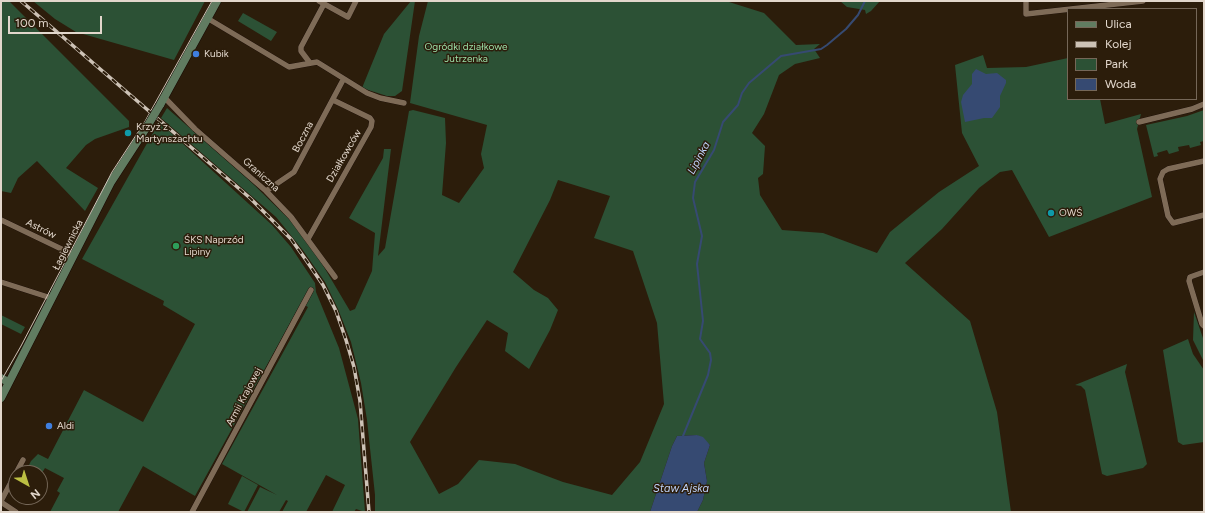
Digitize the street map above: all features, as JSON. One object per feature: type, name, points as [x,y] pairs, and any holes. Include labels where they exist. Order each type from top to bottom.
[{"type":"street","name":"Łagiewnicka","points":[[1,398],[5,380],[51,298],[111,182],[148,125],[217,1]]},
{"type":"street","points":[[310,63],[301,51],[301,47],[321,2],[348,17],[356,1]]},
{"type":"street","points":[[1026,1],[1026,14],[1067,9]]},
{"type":"street","points":[[1080,8],[1143,1]]},
{"type":"street","points":[[207,18],[289,67],[317,62],[343,80],[380,98],[404,103]]},
{"type":"street","name":"Boczna","points":[[266,191],[294,172],[343,80]]},
{"type":"street","name":"Działkowców","points":[[308,238],[371,127],[372,122],[370,118],[333,100]]},
{"type":"street","name":"Graniczna","points":[[162,101],[266,191],[291,217],[308,238],[335,277]]},
{"type":"street","points":[[1139,122],[1192,110],[1204,104]]},
{"type":"street","points":[[1204,161],[1168,169],[1163,172],[1160,179],[1170,220],[1173,222],[1178,222],[1204,215]]},
{"type":"street","name":"Astrów","points":[[1,220],[74,255]]},
{"type":"street","points":[[1204,272],[1190,278],[1189,281],[1202,324],[1204,326]]},
{"type":"street","points":[[1,282],[51,298]]},
{"type":"street","name":"Armii Krajowej","points":[[192,512],[311,290]]},
{"type":"street","points":[[16,512],[1,501],[23,460]]},
{"type":"green space","points":[[1,1],[9,1],[129,121],[129,127],[95,139],[86,145],[66,168],[98,188],[85,211],[37,161],[18,178],[11,193],[1,191]]},
{"type":"green space","points":[[33,1],[205,1],[174,60],[76,32],[55,19]]},
{"type":"green space","points":[[411,1],[415,1],[402,91],[395,96],[387,96],[362,88],[384,34]]},
{"type":"green space","name":"Ogródki działkowe Jutrzenka","points":[[428,1],[729,1],[764,13],[796,45],[820,44],[814,49],[820,58],[795,64],[779,75],[764,114],[752,133],[765,146],[763,174],[758,178],[760,195],[782,230],[823,233],[877,253],[890,232],[939,192],[979,166],[962,133],[955,65],[983,55],[987,68],[1026,67],[1067,58],[1067,100],[1100,100],[1105,124],[1141,114],[1137,129],[1152,197],[1049,237],[1012,170],[1000,172],[979,188],[942,229],[905,263],[970,321],[997,412],[1011,512],[697,512],[703,500],[707,481],[704,463],[710,445],[697,435],[677,436],[672,446],[650,512],[375,512],[375,495],[367,420],[361,383],[351,342],[325,282],[302,249],[276,217],[161,118],[167,108],[251,182],[294,224],[321,262],[350,311],[355,309],[372,271],[375,233],[349,218],[383,158],[384,149],[391,149],[378,256],[385,248],[409,111],[413,110],[445,118],[446,143],[442,195],[459,203],[484,168],[481,154],[487,125],[410,103],[419,36]],"holes":[[[558,180],[610,196],[594,238],[633,251],[657,323],[664,404],[640,462],[612,495],[563,482],[515,464],[479,460],[458,484],[439,494],[410,442],[456,367],[487,320],[508,333],[505,351],[529,369],[550,330],[558,310],[548,298],[534,290],[513,272],[550,200]]]},
{"type":"green space","points":[[840,1],[880,1],[871,11],[866,14],[865,10],[847,7]]},
{"type":"green space","points":[[243,13],[277,32],[271,41],[238,21]]},
{"type":"green space","points":[[1204,110],[1204,141],[1200,142],[1201,145],[1190,148],[1189,145],[1178,147],[1179,151],[1169,154],[1167,150],[1157,153],[1158,156],[1154,157],[1146,125],[1187,116]]},
{"type":"green space","points":[[159,122],[272,225],[291,247],[315,283],[316,292],[339,348],[358,419],[365,512],[356,509],[354,512],[332,512],[345,485],[326,475],[306,512],[282,512],[288,501],[286,500],[279,512],[247,512],[260,487],[277,495],[222,464],[308,307],[301,303],[195,496],[143,466],[118,512],[50,512],[60,493],[57,491],[64,478],[48,470],[48,465],[29,465],[38,454],[48,459],[84,390],[143,422],[195,324],[163,305],[164,301],[82,259]]},
{"type":"green space","points":[[1194,312],[1204,341],[1204,362],[1193,340]]},
{"type":"green space","points":[[1,315],[25,327],[21,334],[1,324]]},
{"type":"green space","points":[[1188,339],[1193,354],[1204,370],[1204,442],[1183,445],[1178,442],[1163,350]]},
{"type":"green space","points":[[1127,364],[1125,372],[1147,464],[1143,468],[1107,476],[1102,474],[1085,390],[1081,386],[1075,385]]},
{"type":"green space","points":[[242,476],[258,485],[244,512],[228,504]]},
{"type":"water","points":[[976,69],[986,74],[997,73],[1006,80],[1006,83],[1000,96],[1000,107],[992,118],[965,122],[961,102],[963,95],[972,84],[972,74]]},
{"type":"water","name":"Staw Ajska","points":[[697,435],[703,437],[710,445],[704,463],[707,481],[703,500],[697,512],[650,512],[672,446],[677,436]]},
{"type":"waterway","name":"Lipinka","points":[[683,436],[708,375],[711,360],[710,353],[700,339],[703,321],[697,264],[702,236],[693,198],[695,182],[714,150],[723,122],[738,105],[742,93],[749,83],[781,56],[821,49],[827,45],[846,29],[858,15],[865,1]]},
{"type":"tram line","points":[[1,381],[21,346],[112,172],[144,123],[212,1]]},
{"type":"railway","points":[[21,1],[250,198],[291,239],[306,260],[323,285],[336,311],[354,367],[360,401],[369,512]]},
{"type":"place","name":"Kubik","points":[[196,54]]},
{"type":"place","name":"Krzyż z Martynszachtu","points":[[128,133]]},
{"type":"place","name":"OWŚ","points":[[1051,213]]},
{"type":"place","name":"ŚKS Naprzód Lipiny","points":[[176,246]]},
{"type":"place","name":"Aldi","points":[[49,426]]}]
